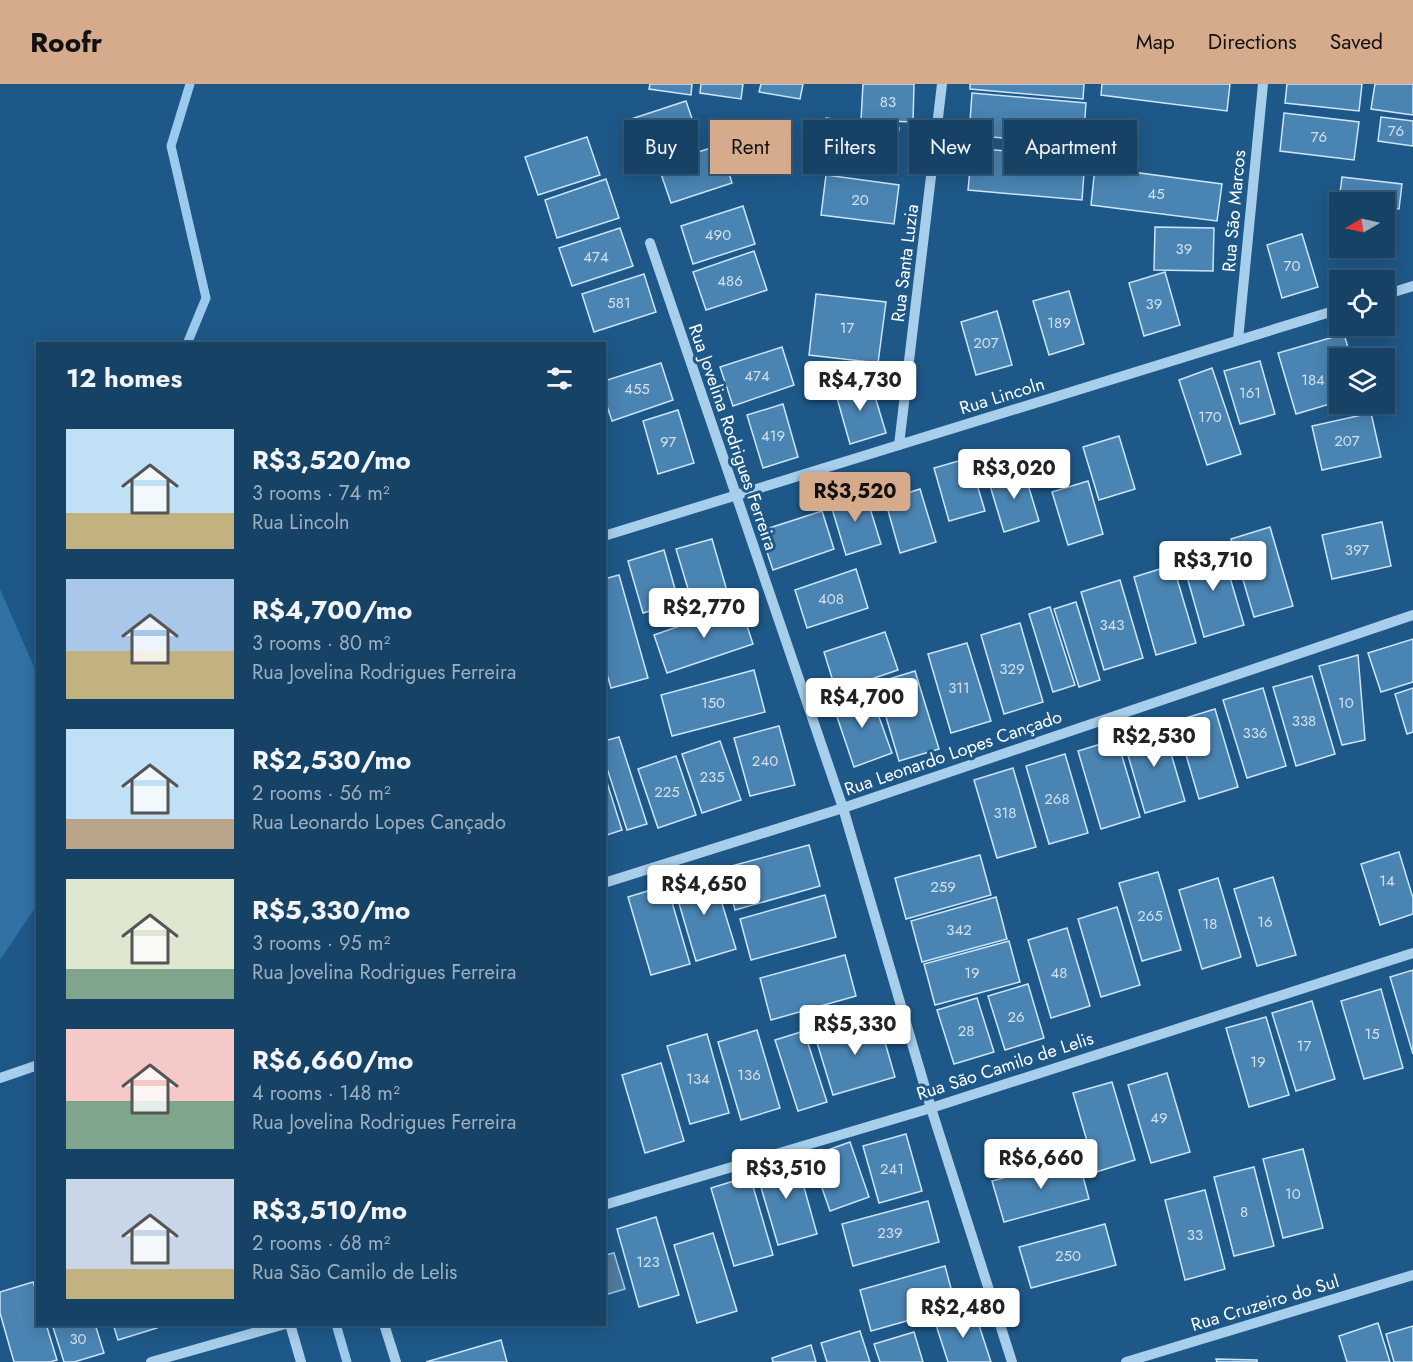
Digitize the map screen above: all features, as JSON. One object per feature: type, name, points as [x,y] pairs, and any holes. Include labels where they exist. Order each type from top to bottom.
[{"type":"street","name":"Rua Santa Luzia","points":[[899,445],[942,84]]},
{"type":"street","name":"Rua São Marcos","points":[[1238,340],[1263,84]]},
{"type":"street","name":"Rua Jovelina Rodrigues Ferreira","points":[[650,243],[843,808],[930,1107],[1012,1362]]},
{"type":"street","points":[[1395,292],[1413,286]]},
{"type":"street","name":"Rua Lincoln","points":[[606,535],[1329,312]]},
{"type":"street","name":"Rua Leonardo Lopes Cançado","points":[[606,882],[843,808],[1413,615]]},
{"type":"street","name":"Rua São Camilo de Lelis","points":[[606,1204],[930,1107],[1413,953]]},
{"type":"street","points":[[0,1078],[36,1066]]},
{"type":"street","name":"Rua Cruzeiro do Sul","points":[[1126,1362],[1413,1275]]},
{"type":"street","points":[[152,1362],[278,1326]]},
{"type":"street","points":[[291,1326],[301,1362]]},
{"type":"street","points":[[385,1326],[396,1362]]},
{"type":"shaded area","points":[[0,589],[36,671],[36,906],[0,960]]},
{"type":"shaded area","points":[[614,1253],[625,1289],[606,1295],[606,1255]]},
{"type":"building","points":[[650,84],[692,84],[691,95],[649,89]]},
{"type":"building","points":[[701,84],[743,84],[741,99],[700,93]]},
{"type":"building","points":[[761,84],[803,84],[800,99],[759,92]]},
{"type":"building","points":[[863,84],[914,84],[913,120],[909,122],[861,120]]},
{"type":"building","points":[[970,84],[1084,84],[1083,99],[970,89]]},
{"type":"building","points":[[1102,84],[1230,84],[1227,111],[1101,95]]},
{"type":"building","points":[[1287,84],[1362,84],[1359,111],[1285,103]]},
{"type":"building","points":[[1375,84],[1413,84],[1413,115],[1371,109]]},
{"type":"building","points":[[972,93],[1086,103],[1085,120],[1004,120],[1004,138],[992,137],[992,120],[970,120]]},
{"type":"building","points":[[686,101],[692,120],[628,120]]},
{"type":"building","points":[[1284,113],[1359,122],[1354,160],[1280,151]]},
{"type":"building","points":[[1381,117],[1413,121],[1413,146],[1378,141]]},
{"type":"building","points":[[587,137],[600,175],[538,195],[525,157]]},
{"type":"building","points":[[710,148],[710,174],[729,174],[732,183],[671,203],[661,174],[698,174],[698,152]]},
{"type":"building","points":[[992,150],[1004,151],[1004,174],[1084,174],[1082,200],[968,190],[970,174],[992,174]]},
{"type":"building","points":[[1137,173],[1222,184],[1217,221],[1091,205],[1094,174]]},
{"type":"building","points":[[826,175],[899,185],[894,224],[821,215]]},
{"type":"building","points":[[1342,177],[1402,184],[1399,209],[1395,208],[1395,192],[1340,192]]},
{"type":"building","points":[[606,179],[619,218],[557,238],[545,200]]},
{"type":"building","points":[[743,206],[755,244],[693,264],[681,226]]},
{"type":"building","points":[[1155,227],[1214,228],[1213,271],[1154,270]]},
{"type":"building","points":[[620,228],[633,266],[572,286],[559,248]]},
{"type":"building","points":[[1302,234],[1318,287],[1282,298],[1267,245]]},
{"type":"building","points":[[754,251],[767,290],[706,310],[693,272]]},
{"type":"building","points":[[1165,272],[1180,325],[1144,336],[1129,283]]},
{"type":"building","points":[[644,274],[656,312],[594,332],[582,294]]},
{"type":"building","points":[[1069,291],[1084,344],[1049,355],[1033,301]]},
{"type":"building","points":[[816,294],[886,302],[878,363],[809,355]]},
{"type":"building","points":[[997,311],[1012,365],[976,375],[961,322]]},
{"type":"building","points":[[1337,336],[1345,336],[1348,348],[1329,348],[1329,404],[1296,414],[1278,353]]},
{"type":"building","points":[[782,347],[794,385],[733,406],[720,367]]},
{"type":"building","points":[[1260,361],[1275,414],[1240,424],[1224,371]]},
{"type":"building","points":[[661,363],[673,400],[612,421],[606,403],[606,380]]},
{"type":"building","points":[[1212,368],[1241,454],[1207,465],[1179,380]]},
{"type":"building","points":[[870,380],[886,433],[850,444],[835,391]]},
{"type":"building","points":[[783,404],[798,457],[763,468],[747,415]]},
{"type":"building","points":[[678,410],[694,463],[658,474],[643,421]]},
{"type":"building","points":[[1371,414],[1381,457],[1322,470],[1312,426]]},
{"type":"building","points":[[1119,436],[1135,489],[1099,500],[1083,447]]},
{"type":"building","points":[[969,458],[985,511],[949,521],[934,468]]},
{"type":"building","points":[[1023,468],[1039,521],[1004,532],[988,479]]},
{"type":"building","points":[[1088,481],[1103,534],[1068,545],[1052,492]]},
{"type":"building","points":[[920,489],[936,542],[900,553],[885,500]]},
{"type":"building","points":[[865,492],[881,544],[846,555],[830,502]]},
{"type":"building","points":[[822,511],[834,549],[773,570],[760,531]]},
{"type":"building","points":[[1382,522],[1391,566],[1332,579],[1322,535]]},
{"type":"building","points":[[1270,527],[1293,606],[1254,617],[1231,539]]},
{"type":"building","points":[[712,539],[727,591],[692,602],[676,549]]},
{"type":"building","points":[[1221,547],[1244,625],[1204,637],[1182,559]]},
{"type":"building","points":[[664,550],[679,603],[643,613],[628,561]]},
{"type":"building","points":[[1173,565],[1196,643],[1156,655],[1134,577]]},
{"type":"building","points":[[856,569],[868,608],[807,628],[795,590]]},
{"type":"building","points":[[619,575],[648,678],[611,688],[606,671],[606,578]]},
{"type":"building","points":[[1120,580],[1143,658],[1104,670],[1081,592]]},
{"type":"building","points":[[1076,602],[1100,680],[1079,687],[1054,609]]},
{"type":"building","points":[[740,605],[753,644],[667,673],[654,635]]},
{"type":"building","points":[[1050,607],[1075,685],[1053,692],[1029,614]]},
{"type":"building","points":[[1020,623],[1043,702],[1004,714],[981,635]]},
{"type":"building","points":[[885,632],[898,670],[836,691],[824,652]]},
{"type":"building","points":[[1413,639],[1413,682],[1381,692],[1368,653]]},
{"type":"building","points":[[967,643],[991,721],[951,733],[928,654]]},
{"type":"building","points":[[1358,655],[1365,740],[1342,745],[1319,666]]},
{"type":"building","points":[[754,670],[765,712],[672,736],[661,695]]},
{"type":"building","points":[[915,671],[939,749],[899,761],[876,683]]},
{"type":"building","points":[[1312,676],[1335,754],[1296,766],[1273,687]]},
{"type":"building","points":[[1263,688],[1286,766],[1247,778],[1223,700]]},
{"type":"building","points":[[1413,688],[1413,732],[1407,734],[1395,694]]},
{"type":"building","points":[[870,692],[892,753],[854,767],[833,705]]},
{"type":"building","points":[[1215,709],[1238,787],[1199,799],[1176,721]]},
{"type":"building","points":[[1162,723],[1185,801],[1145,813],[1122,735]]},
{"type":"building","points":[[779,726],[795,785],[750,796],[734,738]]},
{"type":"building","points":[[619,737],[647,824],[627,830],[606,765],[606,740]]},
{"type":"building","points":[[1117,739],[1140,817],[1101,829],[1078,751]]},
{"type":"building","points":[[720,741],[741,800],[702,813],[682,754]]},
{"type":"building","points":[[1065,754],[1088,833],[1049,844],[1026,766]]},
{"type":"building","points":[[676,756],[696,815],[658,828],[638,769]]},
{"type":"building","points":[[1013,768],[1036,847],[997,858],[974,780]]},
{"type":"building","points":[[606,779],[622,830],[606,835]]},
{"type":"building","points":[[809,845],[820,886],[735,910],[724,868]]},
{"type":"building","points":[[1399,852],[1413,898],[1413,914],[1380,925],[1361,864]]},
{"type":"building","points":[[980,855],[991,895],[906,919],[895,878]]},
{"type":"building","points":[[712,871],[736,949],[696,961],[673,883]]},
{"type":"building","points":[[1158,872],[1181,950],[1142,961],[1119,883]]},
{"type":"building","points":[[1273,877],[1296,955],[1257,966],[1234,889]]},
{"type":"building","points":[[1218,878],[1241,957],[1202,969],[1179,890]]},
{"type":"building","points":[[667,885],[690,964],[651,975],[628,897]]},
{"type":"building","points":[[825,895],[836,937],[751,960],[740,919]]},
{"type":"building","points":[[996,897],[1007,939],[922,962],[911,921]]},
{"type":"building","points":[[1117,907],[1140,985],[1101,997],[1078,919]]},
{"type":"building","points":[[1067,928],[1090,1006],[1051,1018],[1028,940]]},
{"type":"building","points":[[1009,941],[1020,982],[935,1005],[924,964]]},
{"type":"building","points":[[845,955],[856,996],[771,1020],[760,978]]},
{"type":"building","points":[[1413,970],[1413,1054],[1390,977]]},
{"type":"building","points":[[1028,984],[1044,1038],[1005,1050],[988,996]]},
{"type":"building","points":[[1381,989],[1403,1068],[1364,1079],[1341,1001]]},
{"type":"building","points":[[977,998],[994,1052],[954,1064],[937,1010]]},
{"type":"building","points":[[1312,1001],[1335,1079],[1296,1091],[1272,1013]]},
{"type":"building","points":[[1266,1017],[1289,1095],[1249,1107],[1226,1028]]},
{"type":"building","points":[[878,1018],[895,1077],[833,1095],[815,1036]]},
{"type":"building","points":[[757,1030],[780,1108],[741,1120],[718,1042]]},
{"type":"building","points":[[804,1031],[827,1102],[798,1111],[775,1040]]},
{"type":"building","points":[[707,1034],[729,1113],[690,1124],[667,1046]]},
{"type":"building","points":[[661,1063],[684,1141],[645,1153],[622,1075]]},
{"type":"building","points":[[1167,1073],[1190,1152],[1151,1163],[1128,1085]]},
{"type":"building","points":[[1112,1082],[1135,1160],[1096,1172],[1073,1093]]},
{"type":"building","points":[[906,1134],[922,1191],[879,1203],[863,1146]]},
{"type":"building","points":[[850,1142],[869,1197],[830,1211],[811,1156]]},
{"type":"building","points":[[1303,1149],[1323,1228],[1283,1238],[1263,1159]]},
{"type":"building","points":[[795,1155],[817,1234],[778,1245],[755,1167]]},
{"type":"building","points":[[1078,1158],[1089,1199],[1004,1222],[992,1181]]},
{"type":"building","points":[[1254,1167],[1274,1246],[1234,1256],[1214,1177]]},
{"type":"building","points":[[750,1176],[773,1255],[734,1266],[711,1188]]},
{"type":"building","points":[[1205,1190],[1225,1269],[1185,1280],[1165,1200]]},
{"type":"building","points":[[928,1201],[939,1242],[853,1266],[842,1224]]},
{"type":"building","points":[[656,1217],[679,1295],[639,1307],[617,1229]]},
{"type":"building","points":[[1105,1224],[1116,1265],[1031,1288],[1019,1247]]},
{"type":"building","points":[[713,1233],[737,1311],[697,1323],[674,1245]]},
{"type":"building","points":[[945,1266],[956,1307],[871,1331],[860,1290]]},
{"type":"building","points":[[33,1282],[36,1290],[36,1326],[47,1326],[57,1360],[14,1362],[0,1313],[0,1292]]},
{"type":"building","points":[[974,1310],[991,1362],[948,1362],[935,1322]]},
{"type":"building","points":[[1378,1323],[1390,1362],[1347,1362],[1339,1336]]},
{"type":"building","points":[[53,1326],[96,1326],[104,1353],[74,1362],[64,1362]]},
{"type":"building","points":[[114,1326],[156,1326],[157,1328],[118,1340]]},
{"type":"building","points":[[1413,1326],[1413,1362],[1394,1362],[1386,1334]]},
{"type":"building","points":[[860,1331],[870,1362],[827,1362],[821,1343]]},
{"type":"building","points":[[914,1332],[923,1362],[880,1362],[874,1344]]},
{"type":"building","points":[[501,1340],[507,1362],[426,1362]]},
{"type":"building","points":[[811,1345],[816,1362],[773,1362],[772,1358]]},
{"type":"building","points":[[1216,1359],[1257,1360],[1257,1362],[1217,1362]]},
{"type":"waterway","points":[[188,342],[206,298],[171,146],[190,84]]},
{"type":"waterway","points":[[337,1326],[347,1362]]}]
